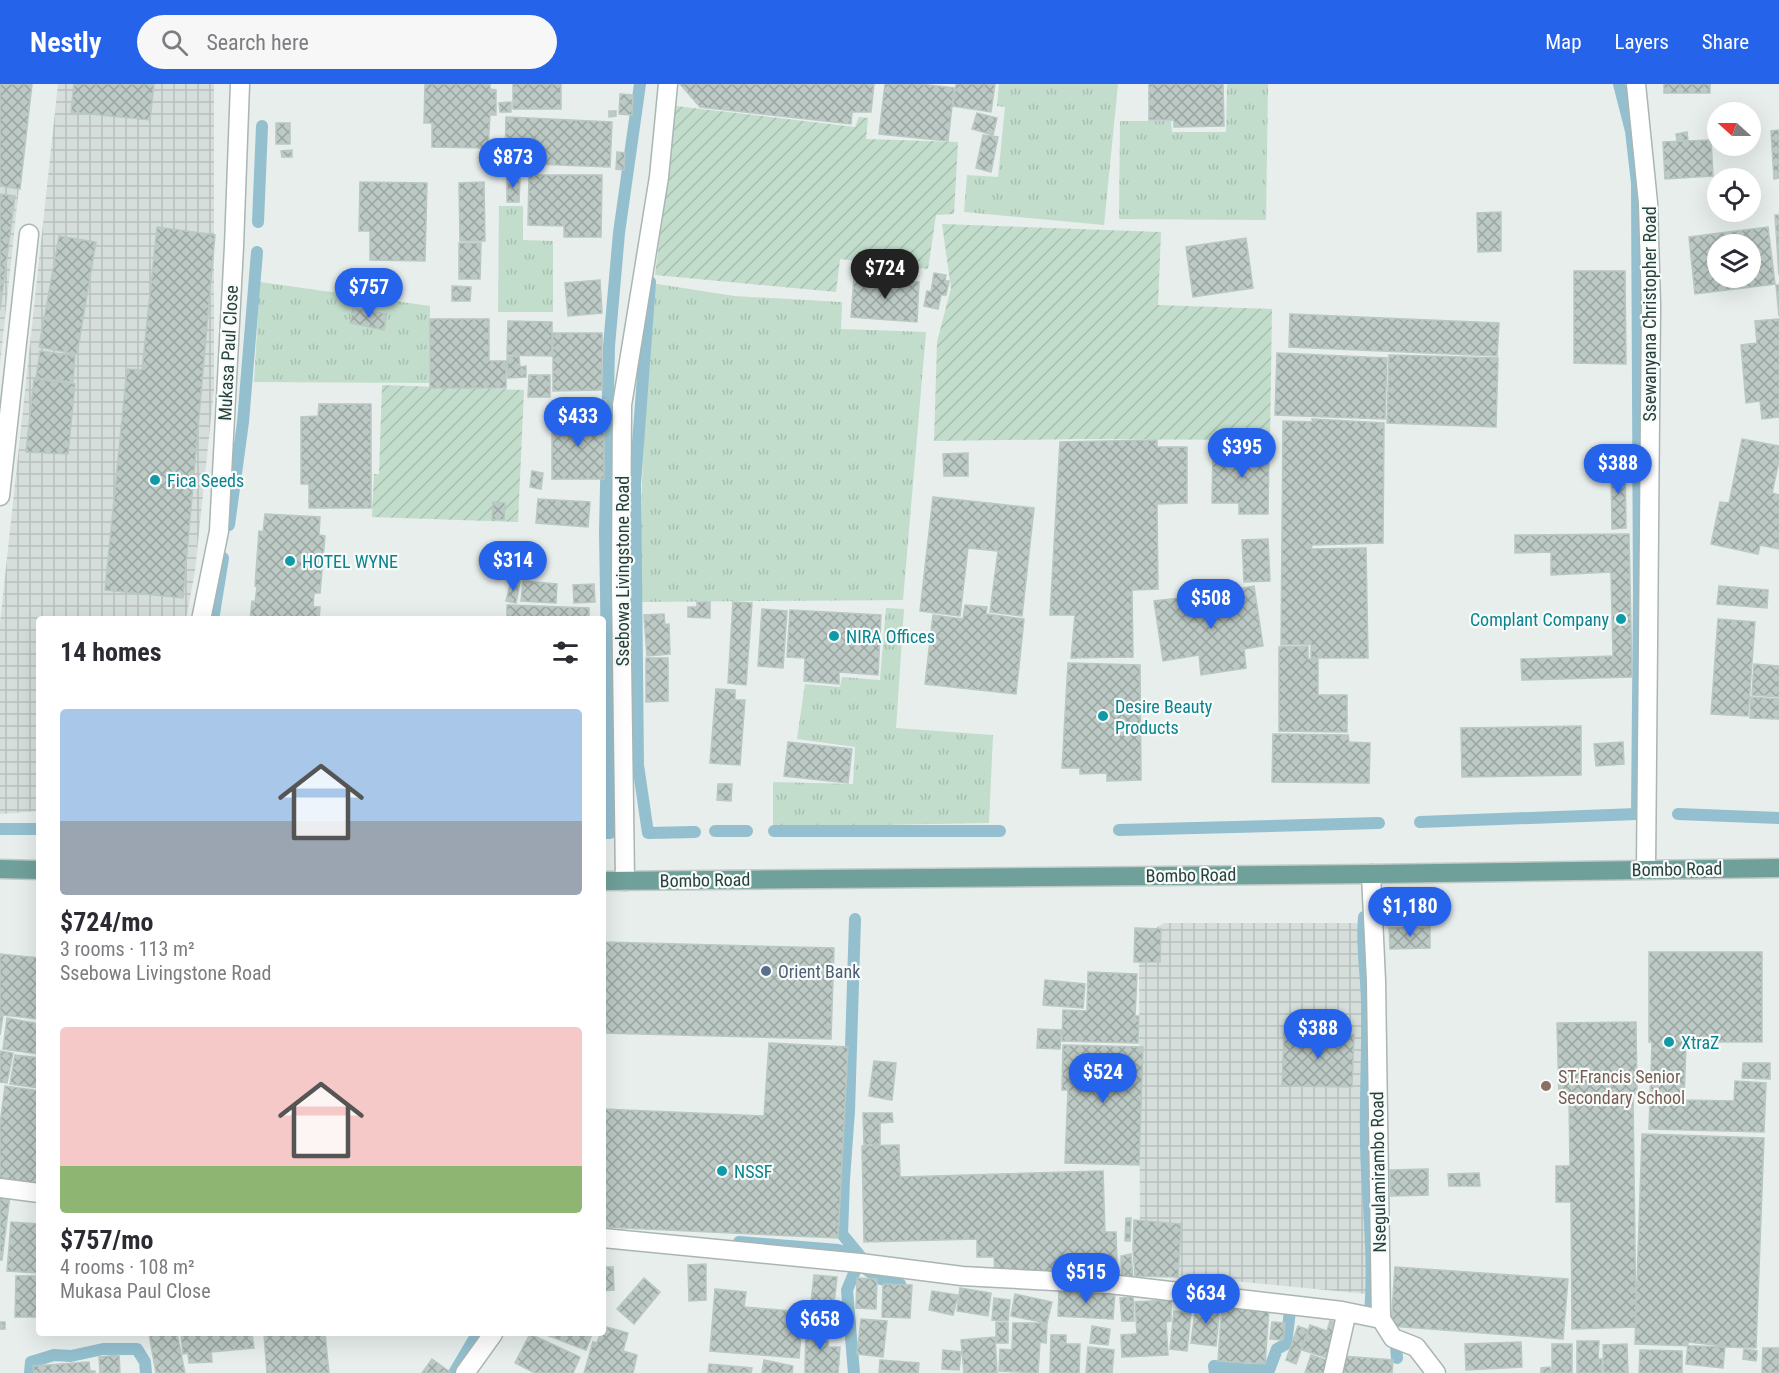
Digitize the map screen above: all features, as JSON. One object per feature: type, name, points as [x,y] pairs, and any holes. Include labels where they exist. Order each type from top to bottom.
[{"type":"main road","name":"Bombo Road","points":[[606,881],[1779,868]]},
{"type":"main road","points":[[0,869],[36,870]]},
{"type":"street","name":"Mukasa Paul Close","points":[[202,616],[219,531],[240,84]]},
{"type":"street","name":"Ssebowa Livingstone Road","points":[[625,881],[621,586],[622,405],[659,177],[668,84]]},
{"type":"street","name":"Ssewanyana Christopher Road","points":[[1636,84],[1648,204],[1651,305],[1646,869]]},
{"type":"street","points":[[0,496],[29,234]]},
{"type":"street","name":"Nsegulamirambo Road","points":[[1371,874],[1376,981],[1381,1319]]},
{"type":"street","points":[[0,1188],[36,1193]]},
{"type":"street","points":[[606,1238],[860,1263],[962,1276],[1110,1284],[1342,1311],[1381,1319],[1393,1338],[1416,1347],[1436,1373]]},
{"type":"street","points":[[1333,1373],[1345,1320],[1342,1311]]},
{"type":"street","points":[[465,1373],[492,1336]]},
{"type":"shaded area","points":[[0,84],[30,84],[0,365]]},
{"type":"shaded area","name":"Fica Seeds","points":[[58,84],[214,84],[214,389],[195,571],[187,616],[36,616],[36,811],[0,814],[0,623]]},
{"type":"shaded area","points":[[1164,923],[1360,923],[1367,1294],[1140,1272],[1139,939]]},
{"type":"green space","points":[[999,84],[1118,84],[1104,225],[964,212],[967,175],[998,177],[1005,107],[997,106]]},
{"type":"green space","points":[[1227,84],[1268,84],[1266,220],[1119,219],[1120,121],[1171,121],[1172,132],[1226,132]]},
{"type":"green space","points":[[676,106],[855,127],[859,117],[868,118],[866,139],[958,142],[954,214],[936,215],[928,269],[840,259],[836,292],[655,275]]},
{"type":"green space","points":[[499,206],[523,206],[523,240],[553,241],[553,312],[498,312]]},
{"type":"green space","points":[[942,224],[1161,232],[1158,305],[1272,309],[1270,440],[934,441],[937,342],[951,288]]},
{"type":"green space","points":[[260,282],[430,306],[429,383],[254,382]]},
{"type":"green space","points":[[651,283],[734,296],[842,302],[841,329],[926,332],[903,600],[639,602]]},
{"type":"green space","points":[[382,385],[524,390],[518,522],[372,517],[374,474],[379,474]]},
{"type":"green space","points":[[886,608],[904,609],[896,728],[993,735],[989,823],[773,827],[773,782],[853,784],[855,747],[797,739],[805,684],[840,687],[842,677],[880,680]]},
{"type":"building","points":[[0,84],[32,84],[20,189],[0,186]]},
{"type":"building","points":[[74,84],[154,84],[150,120],[71,112]]},
{"type":"building","points":[[425,84],[490,84],[490,89],[496,90],[496,115],[490,115],[488,148],[432,147],[432,123],[424,123]]},
{"type":"building","points":[[513,84],[561,84],[561,109],[513,109]]},
{"type":"building","points":[[680,84],[874,84],[871,112],[852,112],[851,124],[700,107]]},
{"type":"building","points":[[885,84],[920,84],[954,88],[948,141],[879,134]]},
{"type":"building","points":[[956,84],[995,84],[991,112],[953,106]]},
{"type":"building","points":[[1149,84],[1223,84],[1224,126],[1174,127],[1174,120],[1149,120]]},
{"type":"building","points":[[1664,84],[1710,84],[1710,93],[1664,93]]},
{"type":"building","points":[[620,94],[633,95],[632,115],[619,114]]},
{"type":"building","points":[[511,102],[511,112],[500,112],[499,103]]},
{"type":"building","points":[[609,111],[616,111],[616,116],[609,117]]},
{"type":"building","points":[[977,113],[997,118],[993,135],[972,129]]},
{"type":"building","points":[[506,117],[612,122],[610,167],[505,163]]},
{"type":"building","points":[[276,123],[290,123],[290,144],[276,144]]},
{"type":"building","points":[[1779,130],[1779,178],[1774,179],[1771,131]]},
{"type":"building","points":[[1687,132],[1688,140],[1677,141],[1676,134]]},
{"type":"building","points":[[983,135],[998,137],[991,172],[976,168]]},
{"type":"building","points":[[1707,140],[1707,156],[1712,156],[1713,168],[1707,168],[1707,176],[1665,179],[1663,142]]},
{"type":"building","points":[[292,150],[292,157],[282,157],[281,151]]},
{"type":"building","points":[[617,152],[625,153],[624,170],[616,169]]},
{"type":"building","points":[[529,175],[602,175],[601,237],[564,237],[564,226],[528,225]]},
{"type":"building","points":[[507,176],[520,177],[519,202],[507,202]]},
{"type":"building","points":[[360,182],[427,183],[425,261],[370,260],[370,231],[359,231]]},
{"type":"building","points":[[484,182],[485,241],[460,241],[459,183]]},
{"type":"building","points":[[0,194],[15,196],[0,310]]},
{"type":"building","points":[[1501,212],[1501,251],[1478,252],[1477,213]]},
{"type":"building","points":[[1775,215],[1779,215],[1779,275]]},
{"type":"building","name":"Fica Seeds","points":[[157,227],[215,235],[183,598],[105,590],[127,369],[142,370]]},
{"type":"building","points":[[1768,227],[1775,284],[1761,286],[1761,234],[1713,234]]},
{"type":"building","points":[[1707,235],[1707,288],[1743,288],[1695,294],[1689,237]]},
{"type":"building","points":[[59,236],[96,242],[77,354],[39,347]]},
{"type":"building","points":[[1246,238],[1253,288],[1193,297],[1186,247]]},
{"type":"building","points":[[459,243],[481,243],[480,279],[459,279]]},
{"type":"building","points":[[1574,271],[1625,271],[1626,364],[1574,363]]},
{"type":"building","points":[[934,273],[946,275],[945,281],[949,281],[946,295],[941,295],[938,309],[924,306],[927,291],[931,292]]},
{"type":"building","points":[[854,278],[919,282],[917,322],[851,317]]},
{"type":"building","points":[[600,280],[602,313],[568,316],[565,283]]},
{"type":"building","points":[[1776,285],[1779,285],[1779,316]]},
{"type":"building","points":[[452,286],[471,287],[470,301],[452,301]]},
{"type":"building","points":[[353,308],[387,314],[384,330],[350,323]]},
{"type":"building","points":[[1290,314],[1499,323],[1497,356],[1289,347]]},
{"type":"building","points":[[430,319],[489,319],[489,361],[506,361],[506,388],[430,388]]},
{"type":"building","points":[[1779,319],[1779,417],[1762,419],[1760,401],[1746,403],[1741,345],[1757,343],[1755,321]]},
{"type":"building","points":[[508,321],[552,322],[552,356],[507,355]]},
{"type":"building","points":[[553,333],[602,333],[602,390],[553,391]]},
{"type":"building","points":[[40,351],[75,356],[73,382],[36,378]]},
{"type":"building","points":[[1277,353],[1387,358],[1385,419],[1275,415]]},
{"type":"building","points":[[1389,355],[1498,358],[1496,427],[1387,423]]},
{"type":"building","points":[[519,356],[520,367],[526,366],[526,377],[508,378],[507,357]]},
{"type":"building","points":[[529,375],[550,375],[550,397],[528,397]]},
{"type":"building","points":[[34,379],[75,384],[68,454],[26,452]]},
{"type":"building","points":[[582,399],[606,400],[606,413],[581,413]]},
{"type":"building","points":[[319,404],[371,404],[371,508],[309,508],[309,484],[301,484],[301,417],[318,416]]},
{"type":"building","points":[[552,416],[604,416],[604,479],[552,479]]},
{"type":"building","points":[[1312,419],[1384,423],[1383,543],[1312,545],[1311,549],[1366,548],[1368,658],[1311,658],[1311,644],[1281,645],[1283,421],[1313,422]]},
{"type":"building","points":[[1742,439],[1779,446],[1779,461],[1772,493],[1779,495],[1779,549],[1760,545],[1758,554],[1711,544],[1720,502],[1729,503]]},
{"type":"building","points":[[1157,440],[1157,447],[1187,447],[1187,503],[1157,504],[1158,589],[1132,590],[1133,657],[1071,658],[1075,615],[1050,615],[1060,442]]},
{"type":"building","points":[[1213,448],[1269,448],[1268,514],[1239,514],[1239,503],[1212,503]]},
{"type":"building","points":[[968,453],[968,476],[944,476],[943,454]]},
{"type":"building","points":[[1625,461],[1626,528],[1612,529],[1611,462]]},
{"type":"building","points":[[532,471],[543,473],[541,489],[530,487]]},
{"type":"building","points":[[933,497],[1034,508],[1022,616],[990,612],[998,551],[968,548],[960,616],[920,611]]},
{"type":"building","points":[[538,499],[590,502],[588,527],[536,523]]},
{"type":"building","points":[[493,502],[505,503],[504,520],[492,519]]},
{"type":"building","name":"HOTEL WYNE","points":[[265,514],[320,517],[319,535],[325,536],[320,593],[314,593],[313,607],[320,607],[319,616],[250,616],[257,587],[255,586],[259,531],[263,532]]},
{"type":"building","name":"Complant Company","points":[[1629,534],[1632,677],[1522,680],[1521,659],[1613,656],[1611,572],[1551,575],[1551,552],[1515,553],[1515,535]]},
{"type":"building","points":[[1268,539],[1270,581],[1244,582],[1242,540]]},
{"type":"building","points":[[511,581],[520,582],[516,603],[506,601]]},
{"type":"building","points":[[523,581],[557,584],[556,603],[521,601]]},
{"type":"building","points":[[594,584],[595,602],[574,603],[573,585]]},
{"type":"building","points":[[1254,586],[1263,646],[1244,649],[1246,668],[1201,675],[1199,655],[1163,661],[1154,601],[1179,598],[1180,605],[1232,598],[1231,590]]},
{"type":"building","points":[[1719,586],[1768,590],[1767,608],[1717,604]]},
{"type":"building","points":[[697,602],[710,602],[710,618],[688,617],[688,607],[697,607]]},
{"type":"building","points":[[733,602],[752,603],[746,685],[728,683]]},
{"type":"building","points":[[507,605],[589,608],[589,616],[507,616]]},
{"type":"building","points":[[965,605],[987,607],[986,614],[1024,619],[1016,694],[925,684],[933,615],[963,619]]},
{"type":"building","points":[[762,609],[787,611],[783,668],[758,666]]},
{"type":"building","name":"NIRA Offices","points":[[790,610],[881,615],[878,675],[839,672],[839,684],[804,681],[805,658],[787,657]]},
{"type":"building","points":[[664,614],[665,625],[669,624],[670,654],[647,656],[644,615]]},
{"type":"building","points":[[1718,619],[1755,622],[1748,716],[1711,714]]},
{"type":"building","points":[[1308,646],[1308,659],[1318,659],[1318,695],[1347,695],[1347,732],[1279,731],[1279,647]]},
{"type":"building","points":[[646,658],[668,658],[668,701],[646,702]]},
{"type":"building","name":"Desire Beauty Products","points":[[1068,663],[1140,665],[1141,780],[1107,781],[1107,773],[1080,774],[1080,768],[1062,768]]},
{"type":"building","points":[[1754,664],[1779,666],[1779,697],[1752,695]]},
{"type":"building","points":[[716,689],[735,690],[735,700],[745,700],[740,765],[710,763]]},
{"type":"building","points":[[1751,697],[1779,699],[1779,719],[1750,718]]},
{"type":"building","points":[[1581,726],[1581,775],[1462,777],[1461,728]]},
{"type":"building","points":[[1273,734],[1348,735],[1349,742],[1370,743],[1369,783],[1272,782]]},
{"type":"building","points":[[788,742],[852,749],[848,783],[784,776]]},
{"type":"building","points":[[1623,742],[1624,764],[1596,766],[1594,744]]},
{"type":"building","points":[[718,784],[732,784],[731,801],[717,800]]},
{"type":"building","points":[[1430,927],[1430,948],[1390,949],[1389,928]]},
{"type":"building","points":[[1135,928],[1161,929],[1160,962],[1134,962]]},
{"type":"building","points":[[606,942],[834,948],[831,1039],[606,1033]]},
{"type":"building","name":"XtraZ","points":[[1649,952],[1762,952],[1762,1042],[1686,1042],[1684,1100],[1734,1101],[1735,1081],[1766,1083],[1764,1132],[1649,1129],[1652,1042],[1649,1042]]},
{"type":"building","points":[[0,954],[36,958],[36,1019],[3,1015],[0,1035]]},
{"type":"building","points":[[1088,972],[1137,974],[1135,1016],[1139,1016],[1138,1043],[1062,1041],[1063,1010],[1087,1011]]},
{"type":"building","points":[[1045,980],[1085,984],[1083,1008],[1043,1005]]},
{"type":"building","points":[[7,1018],[36,1023],[36,1054],[3,1049]]},
{"type":"building","points":[[1636,1022],[1637,1094],[1559,1096],[1557,1023]]},
{"type":"building","points":[[1038,1029],[1061,1030],[1060,1049],[1037,1048]]},
{"type":"building","points":[[1284,1033],[1354,1035],[1352,1087],[1282,1086]]},
{"type":"building","name":"NSSF","points":[[769,1043],[848,1047],[838,1238],[606,1227],[606,1109],[764,1116]]},
{"type":"building","points":[[1063,1045],[1143,1047],[1139,1165],[1065,1163],[1068,1090],[1062,1090]]},
{"type":"building","points":[[0,1051],[13,1053],[7,1083],[0,1082]]},
{"type":"building","points":[[15,1055],[36,1058],[36,1088],[10,1084]]},
{"type":"building","points":[[874,1061],[896,1063],[892,1100],[869,1096]]},
{"type":"building","points":[[1743,1063],[1770,1063],[1770,1079],[1742,1078]]},
{"type":"building","points":[[5,1086],[36,1091],[36,1186],[0,1181],[0,1124]]},
{"type":"building","points":[[1633,1096],[1636,1327],[1572,1329],[1571,1202],[1556,1202],[1556,1166],[1570,1166],[1569,1098]]},
{"type":"building","points":[[863,1113],[892,1113],[893,1122],[880,1123],[880,1144],[864,1145]]},
{"type":"building","points":[[1642,1134],[1764,1138],[1756,1348],[1635,1344]]},
{"type":"building","points":[[899,1145],[900,1177],[1103,1171],[1105,1232],[1116,1232],[1117,1266],[1071,1268],[1071,1276],[995,1273],[994,1257],[977,1257],[977,1239],[864,1242],[862,1146]]},
{"type":"building","points":[[1428,1169],[1428,1195],[1391,1196],[1390,1170]]},
{"type":"building","points":[[1479,1173],[1480,1186],[1449,1186],[1448,1174]]},
{"type":"building","points":[[0,1194],[10,1195],[2,1260],[0,1260]]},
{"type":"building","points":[[1126,1218],[1131,1218],[1130,1241],[1125,1241]]},
{"type":"building","points":[[1134,1220],[1181,1224],[1178,1277],[1135,1276]]},
{"type":"building","points":[[11,1222],[36,1224],[36,1273],[7,1271]]},
{"type":"building","points":[[1131,1254],[1133,1279],[1122,1280],[1121,1256]]},
{"type":"building","points":[[706,1264],[706,1300],[689,1301],[688,1265]]},
{"type":"building","points":[[606,1267],[613,1267],[614,1290],[606,1291]]},
{"type":"building","points":[[1395,1267],[1568,1279],[1563,1339],[1391,1326]]},
{"type":"building","points":[[814,1275],[837,1277],[832,1322],[809,1319]]},
{"type":"building","points":[[16,1276],[36,1276],[36,1317],[15,1317]]},
{"type":"building","points":[[644,1278],[660,1292],[634,1324],[617,1309]]},
{"type":"building","points":[[857,1278],[877,1279],[876,1309],[856,1308]]},
{"type":"building","points":[[883,1284],[912,1285],[910,1318],[882,1317]]},
{"type":"building","points":[[960,1288],[991,1293],[988,1316],[957,1311]]},
{"type":"building","points":[[715,1289],[746,1292],[744,1307],[803,1312],[799,1358],[710,1351]]},
{"type":"building","points":[[1059,1290],[1115,1293],[1113,1319],[1058,1316]]},
{"type":"building","points":[[932,1291],[958,1295],[953,1315],[929,1310]]},
{"type":"building","points":[[1015,1294],[1052,1302],[1047,1323],[1011,1316]]},
{"type":"building","points":[[1133,1297],[1134,1321],[1122,1321],[1120,1298]]},
{"type":"building","points":[[994,1298],[1010,1300],[1008,1321],[992,1320]]},
{"type":"building","points":[[1171,1300],[1171,1321],[1166,1322],[1168,1355],[1122,1357],[1121,1335],[1137,1334],[1135,1302]]},
{"type":"building","points":[[1196,1303],[1220,1306],[1216,1346],[1191,1343]]},
{"type":"building","points":[[1222,1305],[1269,1308],[1265,1364],[1218,1361]]},
{"type":"building","points":[[1174,1311],[1191,1313],[1187,1351],[1170,1349]]},
{"type":"building","points":[[861,1319],[887,1321],[883,1357],[857,1354]]},
{"type":"building","points":[[1330,1321],[1339,1324],[1328,1358],[1302,1350],[1310,1325],[1327,1331]]},
{"type":"building","points":[[0,1322],[5,1322],[5,1329],[0,1329]]},
{"type":"building","points":[[996,1322],[1008,1323],[1008,1343],[996,1343]]},
{"type":"building","points":[[1272,1322],[1285,1323],[1283,1340],[1270,1339]]},
{"type":"building","points":[[1013,1323],[1047,1323],[1046,1343],[1040,1342],[1038,1373],[999,1371],[1000,1349],[1012,1350]]},
{"type":"building","points":[[806,1324],[829,1326],[828,1347],[840,1347],[838,1373],[805,1373]]},
{"type":"building","points":[[1092,1326],[1110,1329],[1108,1345],[1090,1343]]},
{"type":"building","points":[[1298,1326],[1308,1330],[1296,1364],[1286,1360]]},
{"type":"building","points":[[606,1327],[628,1333],[623,1351],[637,1355],[633,1373],[584,1373],[593,1342],[597,1343],[599,1336],[606,1336]]},
{"type":"building","points":[[1051,1335],[1066,1335],[1066,1344],[1080,1344],[1079,1373],[1050,1373]]},
{"type":"building","points":[[149,1336],[177,1336],[185,1373],[156,1373]]},
{"type":"building","points":[[181,1336],[252,1336],[254,1348],[211,1352],[212,1362],[189,1363],[188,1353],[183,1354]]},
{"type":"building","points":[[264,1336],[325,1336],[329,1373],[267,1373]]},
{"type":"building","points":[[529,1336],[534,1336],[580,1357],[573,1373],[535,1373],[515,1363]]},
{"type":"building","points":[[549,1336],[591,1336],[586,1350]]},
{"type":"building","points":[[995,1337],[997,1373],[964,1373],[961,1340]]},
{"type":"building","points":[[1577,1341],[1599,1341],[1598,1359],[1602,1359],[1602,1373],[1577,1373]]},
{"type":"building","points":[[1521,1342],[1522,1367],[1466,1370],[1465,1344]]},
{"type":"building","points":[[1688,1342],[1725,1346],[1723,1368],[1686,1364]]},
{"type":"building","points":[[1552,1344],[1572,1344],[1572,1373],[1552,1373]]},
{"type":"building","points":[[1627,1344],[1628,1373],[1604,1373],[1603,1345]]},
{"type":"building","points":[[1088,1347],[1114,1350],[1112,1373],[1086,1373]]},
{"type":"building","points":[[1763,1348],[1779,1348],[1779,1373],[1762,1373]]},
{"type":"building","points":[[1744,1349],[1757,1351],[1756,1361],[1743,1359]]},
{"type":"building","points":[[943,1350],[961,1352],[959,1370],[942,1369]]},
{"type":"building","points":[[1640,1350],[1682,1351],[1682,1373],[1639,1373]]},
{"type":"building","points":[[119,1355],[120,1373],[100,1373],[99,1357]]},
{"type":"building","points":[[1311,1355],[1329,1361],[1326,1373],[1305,1373]]},
{"type":"building","points":[[1342,1356],[1393,1360],[1392,1373],[1341,1373]]},
{"type":"building","points":[[432,1359],[450,1372],[422,1373]]},
{"type":"building","points":[[764,1360],[793,1366],[792,1373],[762,1373]]},
{"type":"building","points":[[880,1360],[919,1363],[918,1373],[879,1373]]},
{"type":"building","points":[[89,1362],[90,1371],[95,1371],[95,1373],[34,1373],[33,1366]]},
{"type":"building","points":[[709,1364],[752,1368],[751,1373],[708,1373]]},
{"type":"building","points":[[1550,1367],[1551,1373],[1541,1373],[1541,1368]]},
{"type":"waterway","points":[[606,833],[610,833],[605,533],[609,346],[619,233],[640,84]]},
{"type":"waterway","points":[[1420,822],[1637,814],[1639,594],[1637,183],[1631,131],[1619,84]]},
{"type":"waterway","points":[[258,222],[262,126]]},
{"type":"waterway","points":[[229,525],[243,422],[257,252]]},
{"type":"waterway","points":[[650,282],[635,484],[638,765],[648,833],[695,832]]},
{"type":"waterway","points":[[214,616],[223,558]]},
{"type":"waterway","points":[[1678,814],[1779,818]]},
{"type":"waterway","points":[[1119,830],[1379,823]]},
{"type":"waterway","points":[[0,829],[36,829]]},
{"type":"waterway","points":[[715,831],[747,831]]},
{"type":"waterway","points":[[774,831],[1000,831]]},
{"type":"waterway","points":[[1364,917],[1363,939],[1367,994],[1366,1143],[1372,1270],[1370,1313]]},
{"type":"waterway","points":[[855,919],[849,1111],[842,1234],[861,1257],[867,1270],[881,1279],[900,1284]]},
{"type":"waterway","points":[[739,1242],[838,1250],[861,1257],[847,1290],[854,1373]]},
{"type":"waterway","points":[[1215,1373],[1214,1366],[1269,1370],[1277,1349],[1286,1344],[1290,1311]]},
{"type":"waterway","points":[[1395,1335],[1397,1358]]},
{"type":"waterway","points":[[454,1373],[476,1336]]},
{"type":"waterway","points":[[30,1373],[31,1362],[54,1355],[71,1356],[103,1349],[137,1349],[145,1362],[146,1373]]},
{"type":"place","name":"Fica Seeds","points":[[155,480]]},
{"type":"place","name":"HOTEL WYNE","points":[[290,561]]},
{"type":"place","name":"Complant Company","points":[[1621,619]]},
{"type":"place","name":"NIRA Offices","points":[[834,636]]},
{"type":"place","name":"Desire Beauty Products","points":[[1103,716]]},
{"type":"place","name":"Orient Bank","points":[[766,971]]},
{"type":"place","name":"XtraZ","points":[[1669,1042]]},
{"type":"place","name":"ST.Francis Senior Secondary School","points":[[1546,1086]]},
{"type":"place","name":"NSSF","points":[[722,1171]]}]
